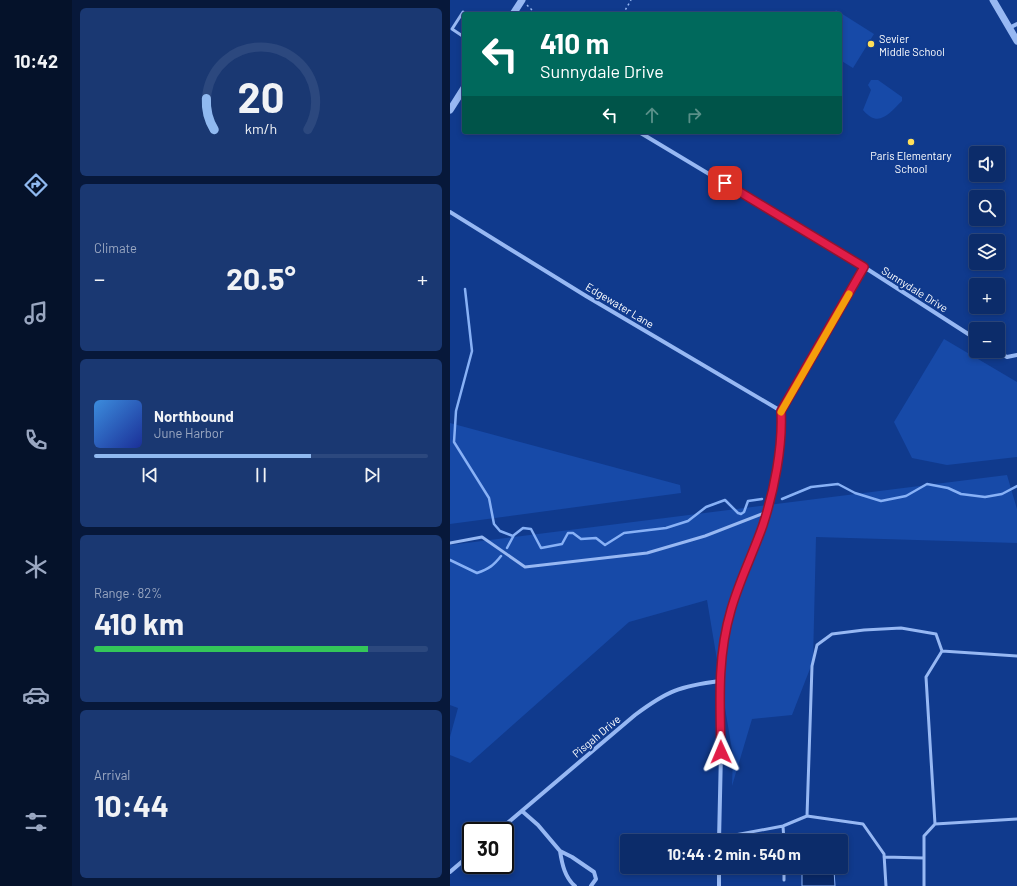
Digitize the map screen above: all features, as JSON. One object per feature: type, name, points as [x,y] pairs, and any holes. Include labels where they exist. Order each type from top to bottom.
[{"type":"street","points":[[514,12],[522,0]]},
{"type":"street","points":[[993,0],[1017,41]]},
{"type":"street","points":[[1008,28],[1017,24]]},
{"type":"street","points":[[450,110],[462,91]]},
{"type":"street","name":"Sunnydale Drive","points":[[642,134],[864,267],[969,334]]},
{"type":"street","name":"Edgewater Lane","points":[[450,212],[580,292],[781,411]]},
{"type":"street","points":[[719,834],[721,752],[720,681],[722,650],[731,611],[770,500],[778,457],[782,420],[781,411],[864,267]]},
{"type":"street","points":[[1005,356],[1017,355]]},
{"type":"street","name":"Pisgah Drive","points":[[509,822],[635,715],[655,700],[683,687],[720,681]]},
{"type":"street","points":[[522,811],[538,825],[560,851],[572,857],[594,872],[596,878],[591,886]]},
{"type":"street","points":[[560,851],[562,864],[568,878],[575,886]]},
{"type":"street","points":[[450,872],[462,862]]},
{"type":"street","points":[[719,874],[719,886]]},
{"type":"lane","points":[[462,13],[451,28],[462,36]]},
{"type":"lane","points":[[450,543],[482,537],[525,566],[647,553],[705,536],[767,512]]},
{"type":"lane","points":[[807,816],[812,666],[817,645],[832,634],[864,630],[901,628],[936,634],[942,651]]},
{"type":"lane","points":[[942,651],[1017,656]]},
{"type":"lane","points":[[935,824],[926,676],[942,651]]},
{"type":"lane","points":[[744,834],[784,826],[807,816],[863,824],[884,854],[886,886]]},
{"type":"lane","points":[[924,886],[924,836],[935,824],[1017,819]]},
{"type":"lane","points":[[784,826],[784,834]]},
{"type":"lane","points":[[884,858],[924,858]]},
{"type":"lane","points":[[784,874],[784,880]]},
{"type":"path","points":[[624,12],[631,0]]},
{"type":"shaded area","points":[[842,14],[874,34],[853,68],[842,61]]},
{"type":"shaded area","points":[[871,80],[878,80],[902,97],[902,101],[893,110],[879,119],[869,116],[863,110],[871,90],[868,85]]},
{"type":"shaded area","points":[[944,339],[969,354],[969,358],[976,358],[1017,382],[1017,457],[947,465],[912,458],[894,422]]},
{"type":"shaded area","points":[[450,423],[680,485],[681,493],[450,524]]},
{"type":"shaded area","points":[[1007,475],[1017,509],[1017,543],[816,537],[813,661],[792,715],[752,719],[732,786],[733,756],[707,600],[629,622],[470,763],[450,755],[450,737],[458,708],[450,705],[450,545]]},
{"type":"shaded area","points":[[802,874],[834,874],[835,886],[802,886]]},
{"type":"waterway","points":[[465,289],[472,351],[456,411],[454,442],[489,498],[494,524],[500,531],[513,536]]},
{"type":"waterway","points":[[782,499],[811,487],[838,484],[855,493],[881,501],[906,496],[927,484],[948,488],[961,494],[985,497],[1002,494],[1017,486]]},
{"type":"waterway","points":[[507,548],[514,535],[523,528],[531,529],[541,548],[562,544],[568,533],[573,533],[581,539],[596,538],[605,545],[624,533],[666,528],[688,521],[706,507],[725,500],[738,513],[741,514],[744,512],[748,501],[762,499]]},
{"type":"waterway","points":[[450,560],[477,573],[491,566],[501,556]]},
{"type":"slow traffic","points":[[781,412],[849,294]]},
{"type":"place","name":"Sevier Middle School","points":[[871,44]]},
{"type":"place","name":"Paris Elementary School","points":[[911,142]]},
{"type":"route","points":[[721,752],[720,681],[722,650],[731,611],[770,500],[778,457],[782,420],[781,411],[864,267],[725,183]]}]
